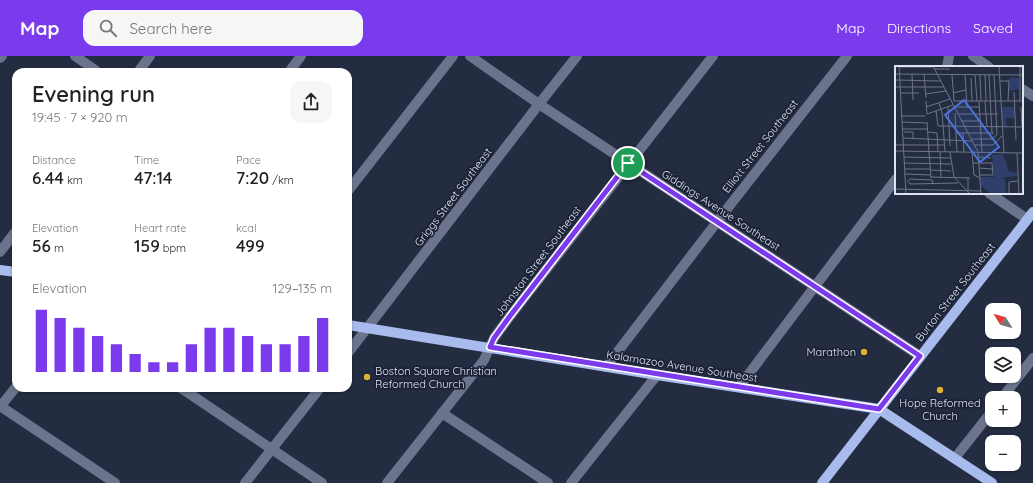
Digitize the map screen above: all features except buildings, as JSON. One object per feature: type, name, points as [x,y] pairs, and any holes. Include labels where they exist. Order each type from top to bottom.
[{"type":"main road","name":"Burton Street Southeast","points":[[822,483],[1030,215]]},
{"type":"main road","points":[[0,270],[12,272]]},
{"type":"main road","name":"Kalamazoo Avenue Southeast","points":[[352,326],[879,409],[992,483]]},
{"type":"street","points":[[74,56],[92,68]]},
{"type":"street","points":[[141,68],[150,56]]},
{"type":"street","points":[[292,68],[301,56]]},
{"type":"street","points":[[352,186],[453,56]]},
{"type":"street","name":"Giddings Avenue Southeast","points":[[470,56],[539,104],[920,356]]},
{"type":"street","name":"Griggs Street Southeast","points":[[352,348],[577,56]]},
{"type":"street","name":"Johnston Street Southeast","points":[[387,483],[484,360],[494,338],[510,316],[713,56]]},
{"type":"street","name":"Elliott Street Southeast","points":[[606,366],[717,221],[847,56]]},
{"type":"street","points":[[947,66],[949,56]]},
{"type":"street","points":[[973,56],[988,66]]},
{"type":"street","points":[[1023,90],[1033,96]]},
{"type":"street","points":[[739,387],[895,180]]},
{"type":"street","points":[[991,194],[1030,215]]},
{"type":"street","points":[[0,252],[12,236]]},
{"type":"street","points":[[1007,391],[1033,358]]},
{"type":"street","points":[[571,483],[657,374]]},
{"type":"street","points":[[12,392],[0,407],[115,483]]},
{"type":"street","points":[[187,392],[322,483]]},
{"type":"street","points":[[245,483],[317,392]]},
{"type":"street","points":[[442,413],[548,483]]},
{"type":"street","points":[[955,458],[985,420]]},
{"type":"place","name":"Marathon","points":[[864,352]]},
{"type":"place","name":"Boston Square Christian Reformed Church","points":[[367,377]]},
{"type":"place","name":"Hope Reformed Church","points":[[940,390]]},
{"type":"route","points":[[628,163],[920,356],[879,409],[490,347],[494,338],[510,316],[628,163]]}]
